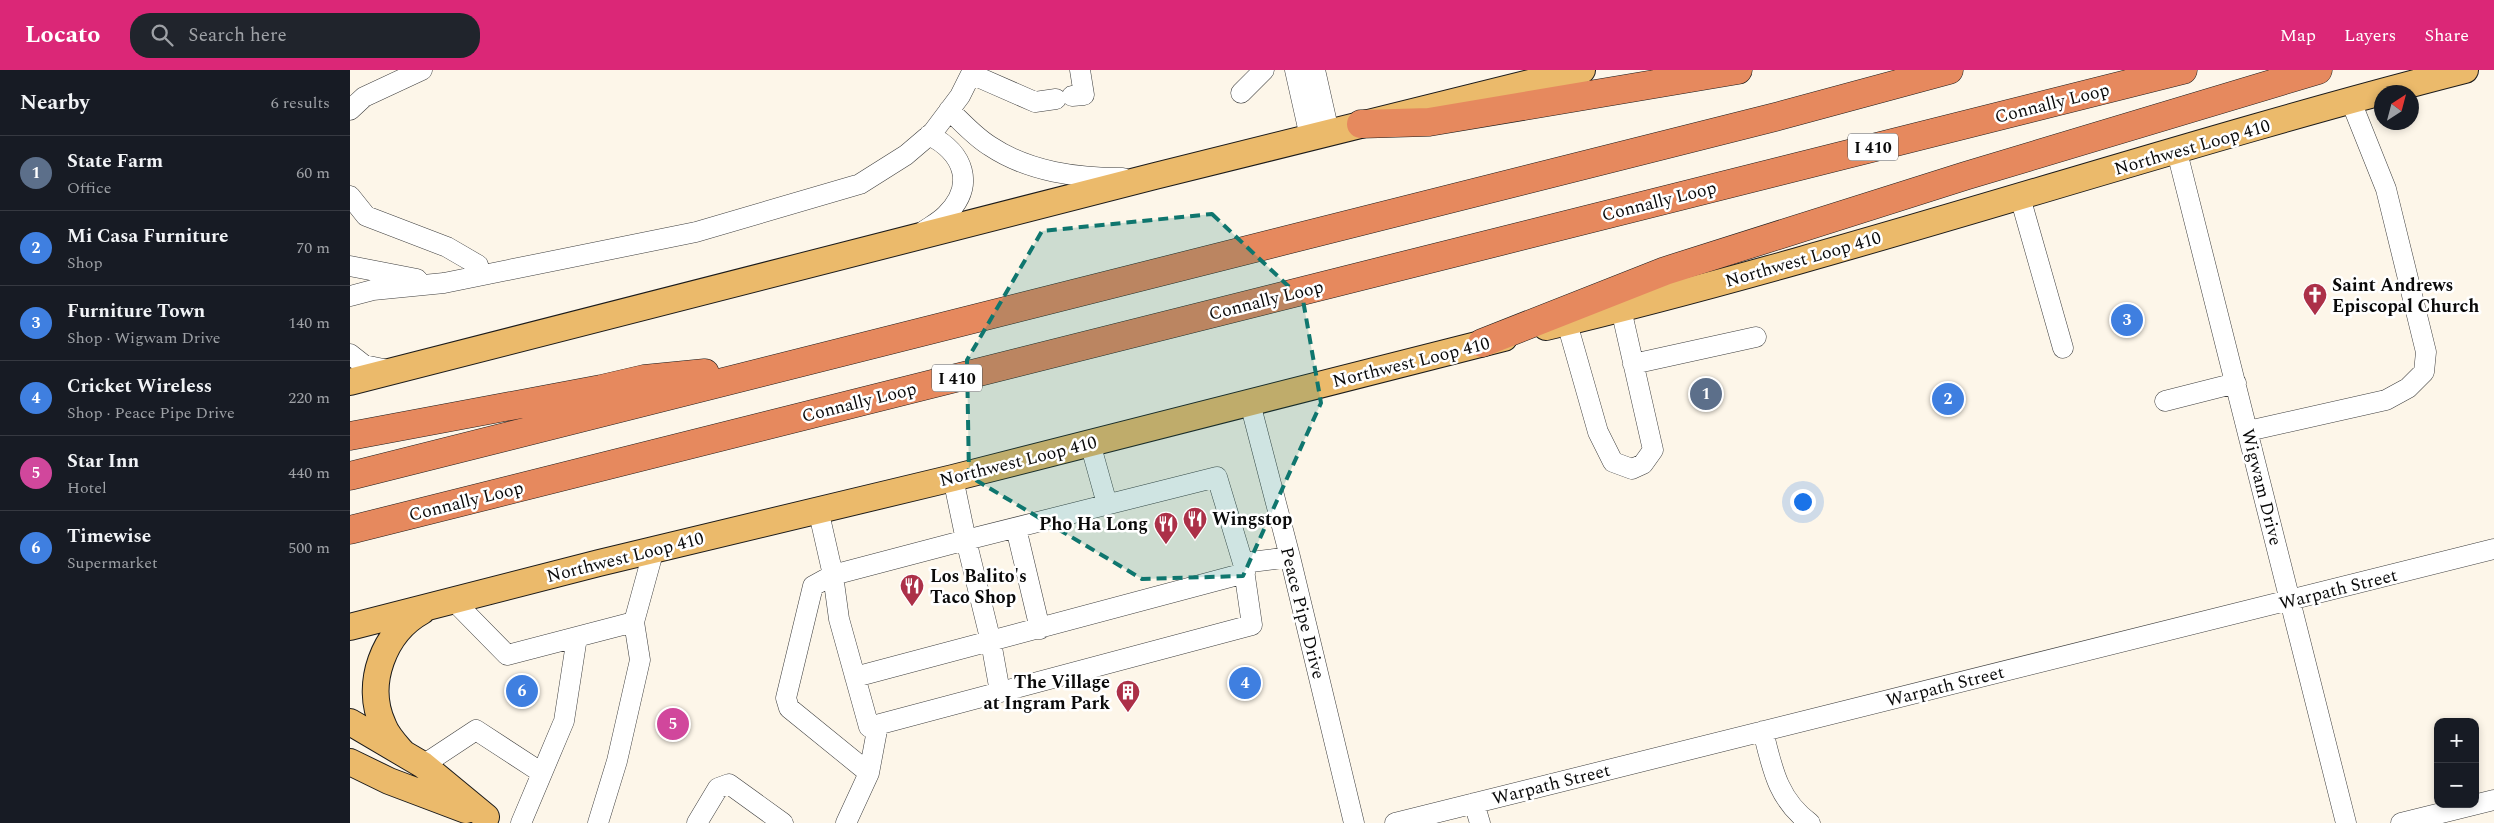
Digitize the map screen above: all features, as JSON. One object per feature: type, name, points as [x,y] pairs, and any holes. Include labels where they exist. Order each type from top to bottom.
[{"type":"highway","points":[[1361,124],[1430,122],[1738,70]]},
{"type":"highway","points":[[350,476],[1769,119],[1949,70]]},
{"type":"highway","name":"Connally Loop","points":[[350,530],[2183,70]]},
{"type":"highway","points":[[1482,343],[1665,271],[1965,176],[2318,70]]},
{"type":"highway","points":[[350,436],[601,389],[644,378],[793,365]]},
{"type":"main road","points":[[350,382],[1155,176],[1582,70]]},
{"type":"main road","name":"Northwest Loop 410","points":[[350,627],[654,549],[953,478],[1621,309],[1805,260],[2350,100],[2465,70]]},
{"type":"main road","points":[[443,603],[415,614],[402,627],[386,649],[378,667],[376,688],[378,712],[387,733],[413,759],[491,820]]},
{"type":"main road","points":[[350,722],[413,759]]},
{"type":"main road","points":[[350,762],[389,781],[491,820]]},
{"type":"street","points":[[350,110],[364,97],[422,70]]},
{"type":"street","points":[[350,296],[373,290],[444,283],[696,232],[860,184],[906,155],[929,135],[949,110],[972,72],[1035,102],[1084,95],[1080,70]]},
{"type":"street","points":[[1241,93],[1264,70]]},
{"type":"street","points":[[1295,70],[1319,135]]},
{"type":"street","points":[[1315,70],[1319,135]]},
{"type":"street","points":[[2248,431],[2386,400],[2408,388],[2424,372],[2426,352],[2386,189],[2350,100]]},
{"type":"street","points":[[949,110],[989,146],[1040,168],[1103,178],[1155,176]]},
{"type":"street","points":[[912,239],[949,212],[963,184],[962,166],[958,157],[951,148],[929,135]]},
{"type":"street","name":"Wigwam Drive","points":[[2177,152],[2346,823]]},
{"type":"street","points":[[350,196],[366,216],[447,247],[478,265],[481,275]]},
{"type":"street","points":[[2020,197],[2063,348]]},
{"type":"street","points":[[350,266],[379,273],[444,283]]},
{"type":"street","points":[[1566,323],[1598,432],[1613,462],[1632,468],[1643,464],[1653,450],[1621,309]]},
{"type":"street","points":[[1633,364],[1756,337]]},
{"type":"street","points":[[350,354],[364,365],[395,370]]},
{"type":"street","points":[[2165,401],[2236,383]]},
{"type":"street","name":"Peace Pipe Drive","points":[[1250,403],[1290,557],[1354,823]]},
{"type":"street","points":[[1090,443],[1107,504]]},
{"type":"street","points":[[818,509],[833,575],[839,619],[869,727],[1252,625],[1244,568],[1217,477],[833,575],[813,586],[786,698],[789,708],[800,718],[869,773]]},
{"type":"street","points":[[953,478],[991,642],[1000,692]]},
{"type":"street","points":[[1016,528],[1040,629]]},
{"type":"street","points":[[598,823],[617,761],[640,660],[634,622],[654,549]]},
{"type":"street","name":"Warpath Street","points":[[1395,823],[2494,549]]},
{"type":"street","points":[[855,677],[1040,629],[1244,568],[1290,557]]},
{"type":"street","points":[[443,603],[507,655],[634,622]]},
{"type":"street","points":[[521,823],[564,721],[577,637]]},
{"type":"street","points":[[846,823],[869,773],[878,725]]},
{"type":"street","points":[[413,759],[476,730],[542,773]]},
{"type":"street","points":[[1763,731],[1780,790],[1786,801],[1810,823]]},
{"type":"street","points":[[697,823],[718,788],[729,784],[783,823]]},
{"type":"street","points":[[2401,823],[2494,800]]},
{"type":"street","points":[[1474,803],[1480,823]]},
{"type":"highlighted area","points":[[1212,214],[1303,300],[1321,403],[1243,576],[1142,579],[969,476],[967,360],[1042,231]]},
{"type":"place","name":"Saint Andrews Episcopal Church","points":[[2315,316]]},
{"type":"place","name":"Furniture Town","points":[[2127,320]]},
{"type":"place","name":"State Farm","points":[[1706,394]]},
{"type":"place","name":"Mi Casa Furniture","points":[[1948,399]]},
{"type":"place","name":"Wingstop","points":[[1195,540]]},
{"type":"place","name":"Pho Ha Long","points":[[1166,545]]},
{"type":"place","name":"Los Balito's Taco Shop","points":[[912,607]]},
{"type":"place","name":"Cricket Wireless","points":[[1245,683]]},
{"type":"place","name":"Timewise","points":[[522,691]]},
{"type":"place","name":"The Village at Ingram Park","points":[[1128,713]]},
{"type":"place","name":"Star Inn","points":[[673,724]]}]
